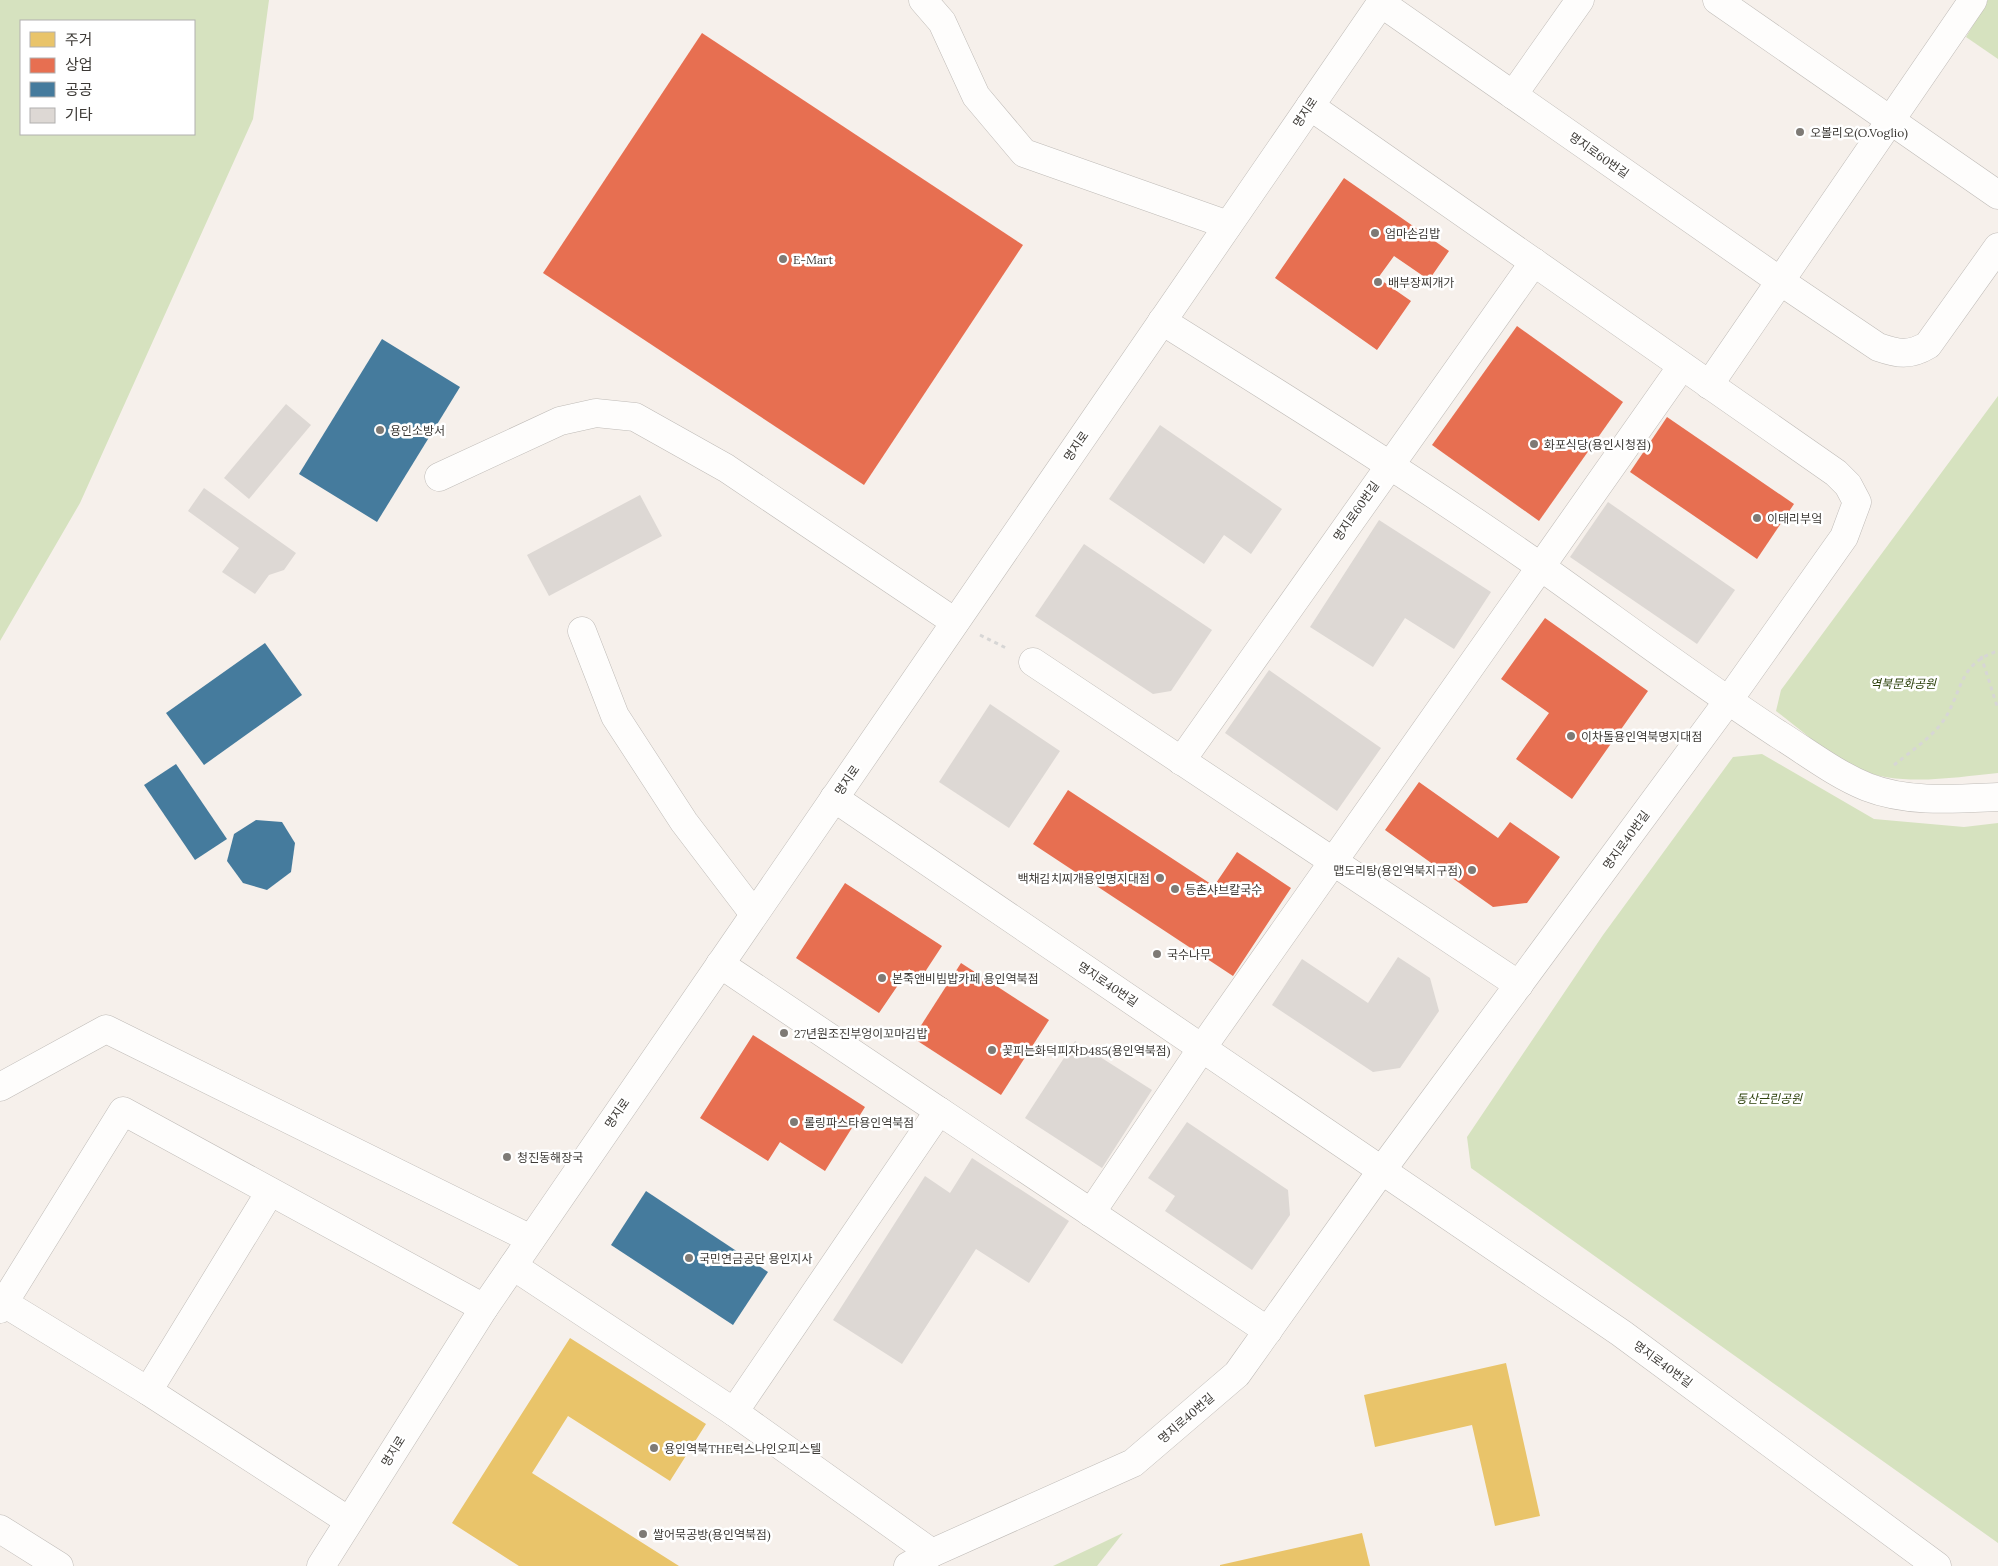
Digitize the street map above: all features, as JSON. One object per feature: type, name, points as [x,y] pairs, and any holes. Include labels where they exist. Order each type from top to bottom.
[{"type":"street","points":[[923,0],[942,22],[976,96],[1024,153],[1228,225]]},
{"type":"street","points":[[1514,95],[1580,0]]},
{"type":"street","points":[[1717,0],[1998,195]]},
{"type":"street","points":[[1310,106],[1709,385],[1973,0]]},
{"type":"street","name":"명지로","points":[[321,1566],[484,1308],[1382,1]]},
{"type":"street","name":"명지로60번길","points":[[1382,1],[1780,281],[1878,347],[1897,354],[1915,353],[1928,346],[1998,247]]},
{"type":"street","name":"명지로60번길","points":[[1181,761],[1389,464],[1534,262]]},
{"type":"street","points":[[1162,321],[1389,464],[1540,567],[1728,701],[1841,774],[1859,783],[1907,797],[1951,799],[1998,798]]},
{"type":"street","points":[[1091,1213],[1202,1048],[1332,861],[1682,366]]},
{"type":"street","name":"명지로40번길","points":[[908,1566],[932,1553],[1134,1463],[1237,1374],[1382,1170],[1728,701],[1844,537],[1858,502],[1848,485],[1836,473],[1709,385]]},
{"type":"street","points":[[439,477],[560,421],[596,413],[635,417],[726,468],[955,622]]},
{"type":"street","points":[[582,631],[615,716],[684,822],[754,914]]},
{"type":"street","points":[[1033,662],[1519,985]]},
{"type":"street","name":"명지로40번길","points":[[834,798],[1621,1333],[1937,1566]]},
{"type":"street","points":[[720,964],[1268,1331]]},
{"type":"street","points":[[0,1087],[106,1029],[531,1239]]},
{"type":"street","points":[[734,1412],[939,1111]]},
{"type":"street","points":[[349,1521],[148,1391],[2,1306],[123,1112],[484,1308]]},
{"type":"street","points":[[148,1391],[270,1192]]},
{"type":"street","points":[[513,1266],[734,1412],[932,1553]]},
{"type":"street","points":[[0,1529],[60,1566]]},
{"type":"path","points":[[955,622],[1033,662]]},
{"type":"path","points":[[1859,783],[1892,766],[1927,739],[1942,723],[1966,674],[1981,656],[1998,651]]},
{"type":"path","points":[[1981,656],[1998,710]]},
{"type":"green space","points":[[0,0],[269,0],[253,119],[80,503],[0,641]]},
{"type":"green space","points":[[1988,0],[1998,0],[1998,59],[1966,37]]},
{"type":"green space","name":"역북문화공원","points":[[1998,396],[1998,773],[1911,779],[1893,778],[1861,770],[1827,750],[1776,711],[1781,690]]},
{"type":"green space","name":"동산근린공원","points":[[1762,754],[1874,819],[1964,827],[1998,823],[1998,1543],[1471,1168],[1467,1137],[1603,935],[1733,757]]},
{"type":"green space","points":[[1123,1533],[1097,1566],[1053,1566]]},
{"type":"building: 주거","name":"용인역북THE럭스나인오피스텔","points":[[570,1338],[706,1424],[670,1481],[568,1416],[532,1473],[679,1566],[519,1566],[452,1523]]},
{"type":"building: 주거","points":[[1506,1363],[1540,1516],[1495,1526],[1472,1425],[1375,1447],[1364,1395]]},
{"type":"building: 주거","points":[[1362,1533],[1370,1566],[1220,1566],[1220,1565]]},
{"type":"building: 상업","name":"E-Mart","points":[[702,33],[1023,245],[864,485],[543,273]]},
{"type":"building: 상업","points":[[1344,178],[1449,251],[1429,280],[1394,256],[1378,278],[1411,301],[1377,350],[1275,278]]},
{"type":"building: 상업","points":[[1517,326],[1623,402],[1539,521],[1432,445]]},
{"type":"building: 상업","points":[[1667,417],[1794,504],[1757,559],[1630,472]]},
{"type":"building: 상업","points":[[1545,618],[1648,691],[1572,799],[1516,759],[1549,713],[1501,679]]},
{"type":"building: 상업","points":[[1419,782],[1498,838],[1510,822],[1560,857],[1527,903],[1493,907],[1385,830]]},
{"type":"building: 상업","points":[[1068,790],[1214,886],[1237,852],[1291,888],[1233,976],[1033,844]]},
{"type":"building: 상업","points":[[845,883],[942,946],[921,978],[909,969],[879,1013],[796,958]]},
{"type":"building: 상업","points":[[961,963],[1049,1020],[1001,1095],[913,1038]]},
{"type":"building: 상업","points":[[753,1035],[865,1107],[825,1171],[780,1142],[768,1161],[700,1118]]},
{"type":"building: 공공","name":"용인소방서","points":[[382,339],[460,387],[377,522],[299,474]]},
{"type":"building: 공공","points":[[265,643],[302,695],[204,765],[166,713]]},
{"type":"building: 공공","points":[[176,764],[227,839],[195,860],[144,785]]},
{"type":"building: 공공","points":[[256,820],[282,822],[295,843],[291,872],[267,890],[243,883],[227,861],[234,834]]},
{"type":"building: 공공","name":"국민연금공단 용인지사","points":[[646,1191],[768,1272],[733,1325],[611,1245]]},
{"type":"building: 기타","points":[[286,404],[311,425],[249,499],[224,478]]},
{"type":"building: 기타","points":[[1160,425],[1282,509],[1251,554],[1224,535],[1204,564],[1109,499]]},
{"type":"building: 기타","points":[[204,488],[296,553],[284,570],[269,575],[255,594],[222,572],[239,548],[188,511]]},
{"type":"building: 기타","points":[[640,495],[662,536],[549,596],[527,555]]},
{"type":"building: 기타","points":[[1608,502],[1735,590],[1697,644],[1570,557]]},
{"type":"building: 기타","points":[[1379,520],[1491,592],[1454,649],[1405,618],[1373,667],[1310,627]]},
{"type":"building: 기타","points":[[1084,544],[1212,630],[1171,691],[1153,694],[1035,616]]},
{"type":"building: 기타","points":[[1269,670],[1381,748],[1337,811],[1225,733]]},
{"type":"building: 기타","points":[[990,704],[1060,751],[1009,828],[939,782]]},
{"type":"building: 기타","points":[[1398,957],[1430,978],[1439,1011],[1400,1068],[1373,1072],[1272,1005],[1302,959],[1368,1003]]},
{"type":"building: 기타","points":[[1075,1041],[1152,1090],[1102,1168],[1025,1118]]},
{"type":"building: 기타","points":[[1187,1122],[1288,1190],[1290,1215],[1252,1270],[1165,1211],[1175,1196],[1148,1178]]},
{"type":"building: 기타","points":[[972,1158],[1069,1221],[1029,1283],[976,1249],[902,1364],[833,1320],[925,1176],[950,1193]]},
{"type":"place","name":"오볼리오(O.Voglio)","points":[[1800,132]]},
{"type":"place","name":"엄마손김밥","points":[[1375,233]]},
{"type":"place","name":"E-Mart","points":[[783,259]]},
{"type":"place","name":"배부장찌개가","points":[[1378,282]]},
{"type":"place","name":"용인소방서","points":[[380,430]]},
{"type":"place","name":"화포식당(용인시청점)","points":[[1534,444]]},
{"type":"place","name":"이태리부엌","points":[[1757,518]]},
{"type":"place","name":"이차돌용인역북명지대점","points":[[1571,736]]},
{"type":"place","name":"맵도리탕(용인역북지구점)","points":[[1472,870]]},
{"type":"place","name":"백채김치찌개용인명지대점","points":[[1160,878]]},
{"type":"place","name":"등촌샤브칼국수","points":[[1175,889]]},
{"type":"place","name":"국수나무","points":[[1157,954]]},
{"type":"place","name":"본죽앤비빔밥카페 용인역북점","points":[[882,978]]},
{"type":"place","name":"27년원조진부엉이꼬마김밥","points":[[784,1033]]},
{"type":"place","name":"꽃피는화덕피자D485(용인역북점)","points":[[992,1050]]},
{"type":"place","name":"롤링파스타용인역북점","points":[[794,1122]]},
{"type":"place","name":"청진동해장국","points":[[507,1157]]},
{"type":"place","name":"국민연금공단 용인지사","points":[[689,1258]]},
{"type":"place","name":"용인역북THE럭스나인오피스텔","points":[[654,1448]]},
{"type":"place","name":"쌀어묵공방(용인역북점)","points":[[643,1534]]}]
